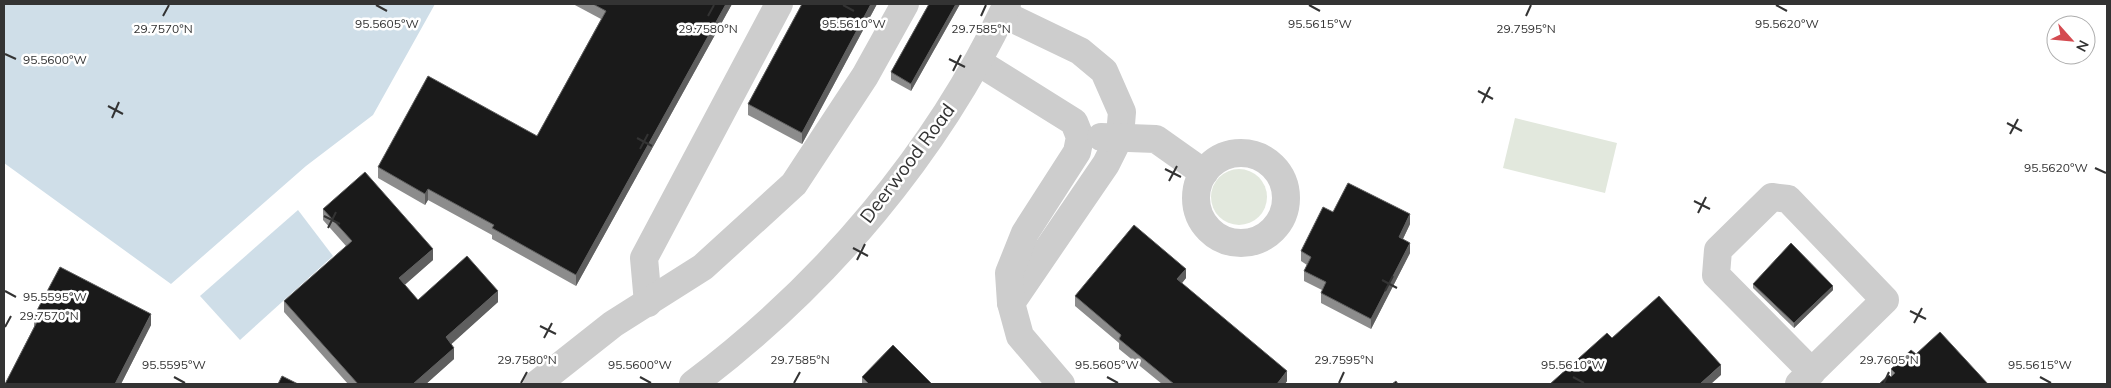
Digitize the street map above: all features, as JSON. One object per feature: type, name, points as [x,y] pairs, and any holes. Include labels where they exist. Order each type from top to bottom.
[{"type":"street","points":[[648,303],[644,258],[779,4]]},
{"type":"street","points":[[537,384],[613,324],[703,267],[794,184],[865,76],[905,4]]},
{"type":"street","points":[[1005,9],[1080,51],[1104,71],[1122,112],[1120,136],[1106,164],[1011,303]]},
{"type":"street","name":"Deerwood Road","points":[[693,384],[730,356],[790,303],[852,238],[902,176],[939,124],[978,62],[1005,9]]},
{"type":"street","points":[[978,62],[1074,122],[1080,138],[1076,152],[1025,233],[1009,273],[1011,303],[1020,336],[1048,380]]},
{"type":"street","points":[[1080,138],[1120,136],[1156,139],[1204,173]]},
{"type":"street","points":[[1772,197],[1788,199],[1885,300],[1806,378],[1716,275],[1718,250],[1772,197]]},
{"type":"shaded area","points":[[4,4],[435,4],[373,115],[306,166],[171,284],[4,163]]},
{"type":"shaded area","points":[[1515,118],[1617,143],[1605,193],[1503,168]]},
{"type":"shaded area","points":[[1239,169],[1250,171],[1259,177],[1265,186],[1267,197],[1265,208],[1259,217],[1250,223],[1239,225],[1228,223],[1219,217],[1213,208],[1211,197],[1213,186],[1219,177],[1228,171]]},
{"type":"shaded area","points":[[298,210],[333,256],[240,340],[200,296]]},
{"type":"building","points":[[593,4],[726,4],[576,275],[492,228],[494,225],[428,189],[425,194],[378,167],[428,76],[537,136],[606,11]]},
{"type":"building","points":[[802,4],[871,4],[802,133],[748,104]]},
{"type":"building","points":[[929,4],[956,4],[911,84],[891,72]]},
{"type":"building","points":[[365,172],[433,249],[399,278],[418,300],[467,256],[498,291],[446,337],[454,348],[413,384],[358,384],[284,301],[352,241],[323,209]]},
{"type":"building","points":[[1348,183],[1410,214],[1399,237],[1410,243],[1371,319],[1321,293],[1326,282],[1304,271],[1311,257],[1301,251],[1323,207],[1333,212]]},
{"type":"building","points":[[1134,225],[1186,269],[1177,279],[1287,371],[1277,384],[1174,384],[1119,339],[1121,335],[1075,296]]},
{"type":"building","points":[[1791,243],[1833,286],[1794,323],[1753,284]]},
{"type":"building","points":[[60,267],[151,314],[115,384],[5,384],[39,318],[34,316]]},
{"type":"building","points":[[1659,296],[1721,365],[1700,384],[1550,384],[1607,333],[1612,338]]},
{"type":"building","points":[[1940,332],[1988,384],[1879,384],[1889,375],[1891,377],[1895,373],[1891,369],[1911,350],[1916,354]]},
{"type":"building","points":[[893,345],[932,384],[869,384],[862,377]]},
{"type":"building","points":[[282,376],[298,384],[278,384]]}]
